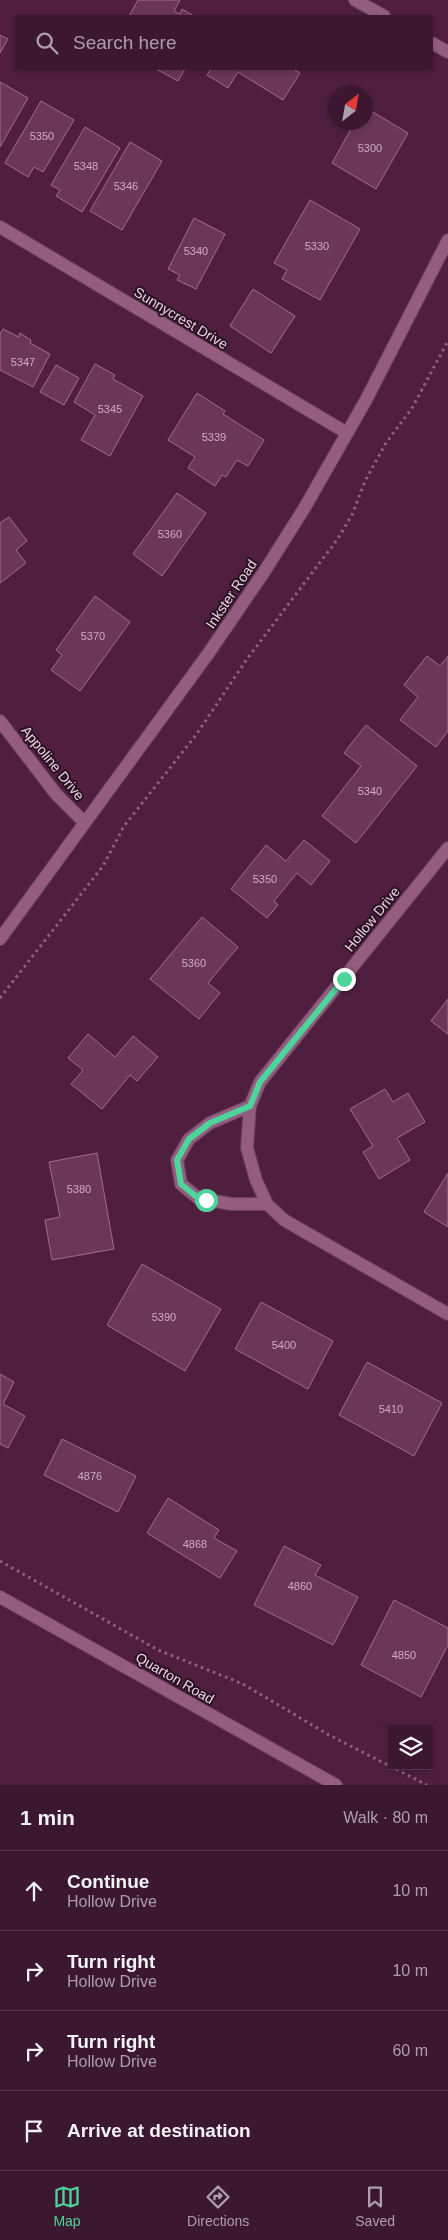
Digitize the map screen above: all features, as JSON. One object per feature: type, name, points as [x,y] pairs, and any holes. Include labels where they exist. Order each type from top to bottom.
[{"type":"street","points":[[355,0],[382,15]]},
{"type":"street","points":[[433,44],[448,52]]},
{"type":"street","name":"Sunnycrest Drive","points":[[0,227],[347,434]]},
{"type":"street","name":"Inkster Road","points":[[0,939],[208,654],[264,572],[347,434],[448,240]]},
{"type":"street","name":"Appoline Drive","points":[[0,721],[56,794],[84,822]]},
{"type":"street","name":"Hollow Drive","points":[[448,848],[270,1070],[254,1094],[250,1106],[247,1148],[256,1180],[267,1204],[284,1220],[448,1314]]},
{"type":"street","points":[[250,1106],[210,1123],[189,1139],[177,1160],[181,1184],[198,1198],[232,1204],[267,1204]]},
{"type":"street","name":"Quarton Road","points":[[0,1597],[336,1785]]},
{"type":"path","points":[[0,998],[103,866],[124,826],[196,735],[247,659],[337,540],[352,515],[365,482],[386,443],[412,408],[448,341]]},
{"type":"path","points":[[0,1560],[158,1650],[243,1684],[329,1735],[427,1785]]},
{"type":"building","points":[[138,0],[180,0],[174,11],[180,14],[182,9],[192,15],[130,15]]},
{"type":"building","points":[[0,35],[8,39],[0,53]]},
{"type":"building","points":[[158,70],[184,70],[178,81]]},
{"type":"building","points":[[210,70],[295,70],[300,73],[283,100],[238,72],[228,88],[207,75]]},
{"type":"building","points":[[0,82],[28,98],[0,147]]},
{"type":"building","points":[[41,101],[74,120],[43,172],[34,167],[28,177],[5,163]]},
{"type":"building","points":[[373,112],[408,133],[376,189],[332,163],[351,130],[373,130]]},
{"type":"building","points":[[85,127],[120,148],[82,212],[56,196],[60,190],[51,185]]},
{"type":"building","points":[[130,142],[162,161],[122,230],[90,211]]},
{"type":"building","points":[[310,200],[360,229],[320,300],[282,279],[287,270],[274,263]]},
{"type":"building","points":[[194,218],[225,234],[196,289],[177,280],[180,275],[168,269]]},
{"type":"building","points":[[253,289],[295,316],[271,353],[230,326]]},
{"type":"building","points":[[3,329],[19,337],[20,333],[31,340],[30,343],[50,354],[33,387],[0,370],[0,334]]},
{"type":"building","points":[[95,364],[115,375],[113,379],[143,396],[110,456],[81,440],[95,415],[74,402]]},
{"type":"building","points":[[56,365],[79,378],[64,405],[40,392]]},
{"type":"building","points":[[197,393],[225,411],[223,414],[264,440],[248,466],[237,460],[226,477],[222,475],[215,486],[188,468],[195,457],[168,440]]},
{"type":"building","points":[[177,493],[206,513],[162,576],[133,554]]},
{"type":"building","points":[[9,517],[27,541],[16,550],[26,563],[0,583],[0,523]]},
{"type":"building","points":[[95,596],[130,622],[80,691],[51,670],[62,655],[56,650]]},
{"type":"building","points":[[427,656],[440,666],[448,656],[448,731],[436,747],[400,720],[418,697],[404,685]]},
{"type":"building","points":[[366,725],[417,766],[356,843],[322,816],[361,766],[344,753]]},
{"type":"building","points":[[304,840],[330,861],[311,885],[297,873],[274,901],[278,905],[267,918],[231,889],[266,845],[286,861]]},
{"type":"building","points":[[202,917],[238,947],[208,983],[220,993],[199,1019],[150,979]]},
{"type":"building","points":[[448,999],[448,1034],[431,1021]]},
{"type":"building","points":[[88,1034],[115,1057],[133,1036],[158,1057],[137,1081],[130,1075],[102,1109],[71,1084],[83,1070],[68,1058]]},
{"type":"building","points":[[385,1089],[393,1102],[408,1093],[425,1122],[397,1138],[410,1160],[379,1179],[363,1152],[373,1146],[350,1109]]},
{"type":"building","points":[[97,1153],[114,1249],[52,1260],[45,1220],[60,1217],[49,1162]]},
{"type":"building","points":[[448,1173],[448,1227],[424,1212]]},
{"type":"building","points":[[142,1264],[221,1309],[185,1371],[107,1325]]},
{"type":"building","points":[[261,1302],[333,1341],[308,1389],[235,1349]]},
{"type":"building","points":[[367,1362],[442,1403],[414,1456],[339,1415]]},
{"type":"building","points":[[0,1374],[14,1382],[3,1404],[25,1416],[8,1448],[0,1444]]},
{"type":"building","points":[[62,1439],[136,1476],[118,1512],[44,1475]]},
{"type":"building","points":[[168,1498],[219,1530],[214,1538],[237,1551],[220,1578],[147,1533]]},
{"type":"building","points":[[284,1546],[321,1565],[315,1575],[358,1597],[333,1645],[254,1605]]},
{"type":"building","points":[[394,1600],[448,1628],[448,1645],[421,1697],[361,1665]]},
{"type":"route","points":[[206,1200],[198,1198],[181,1184],[177,1160],[189,1139],[210,1123],[250,1106],[260,1082],[344,979]]}]
